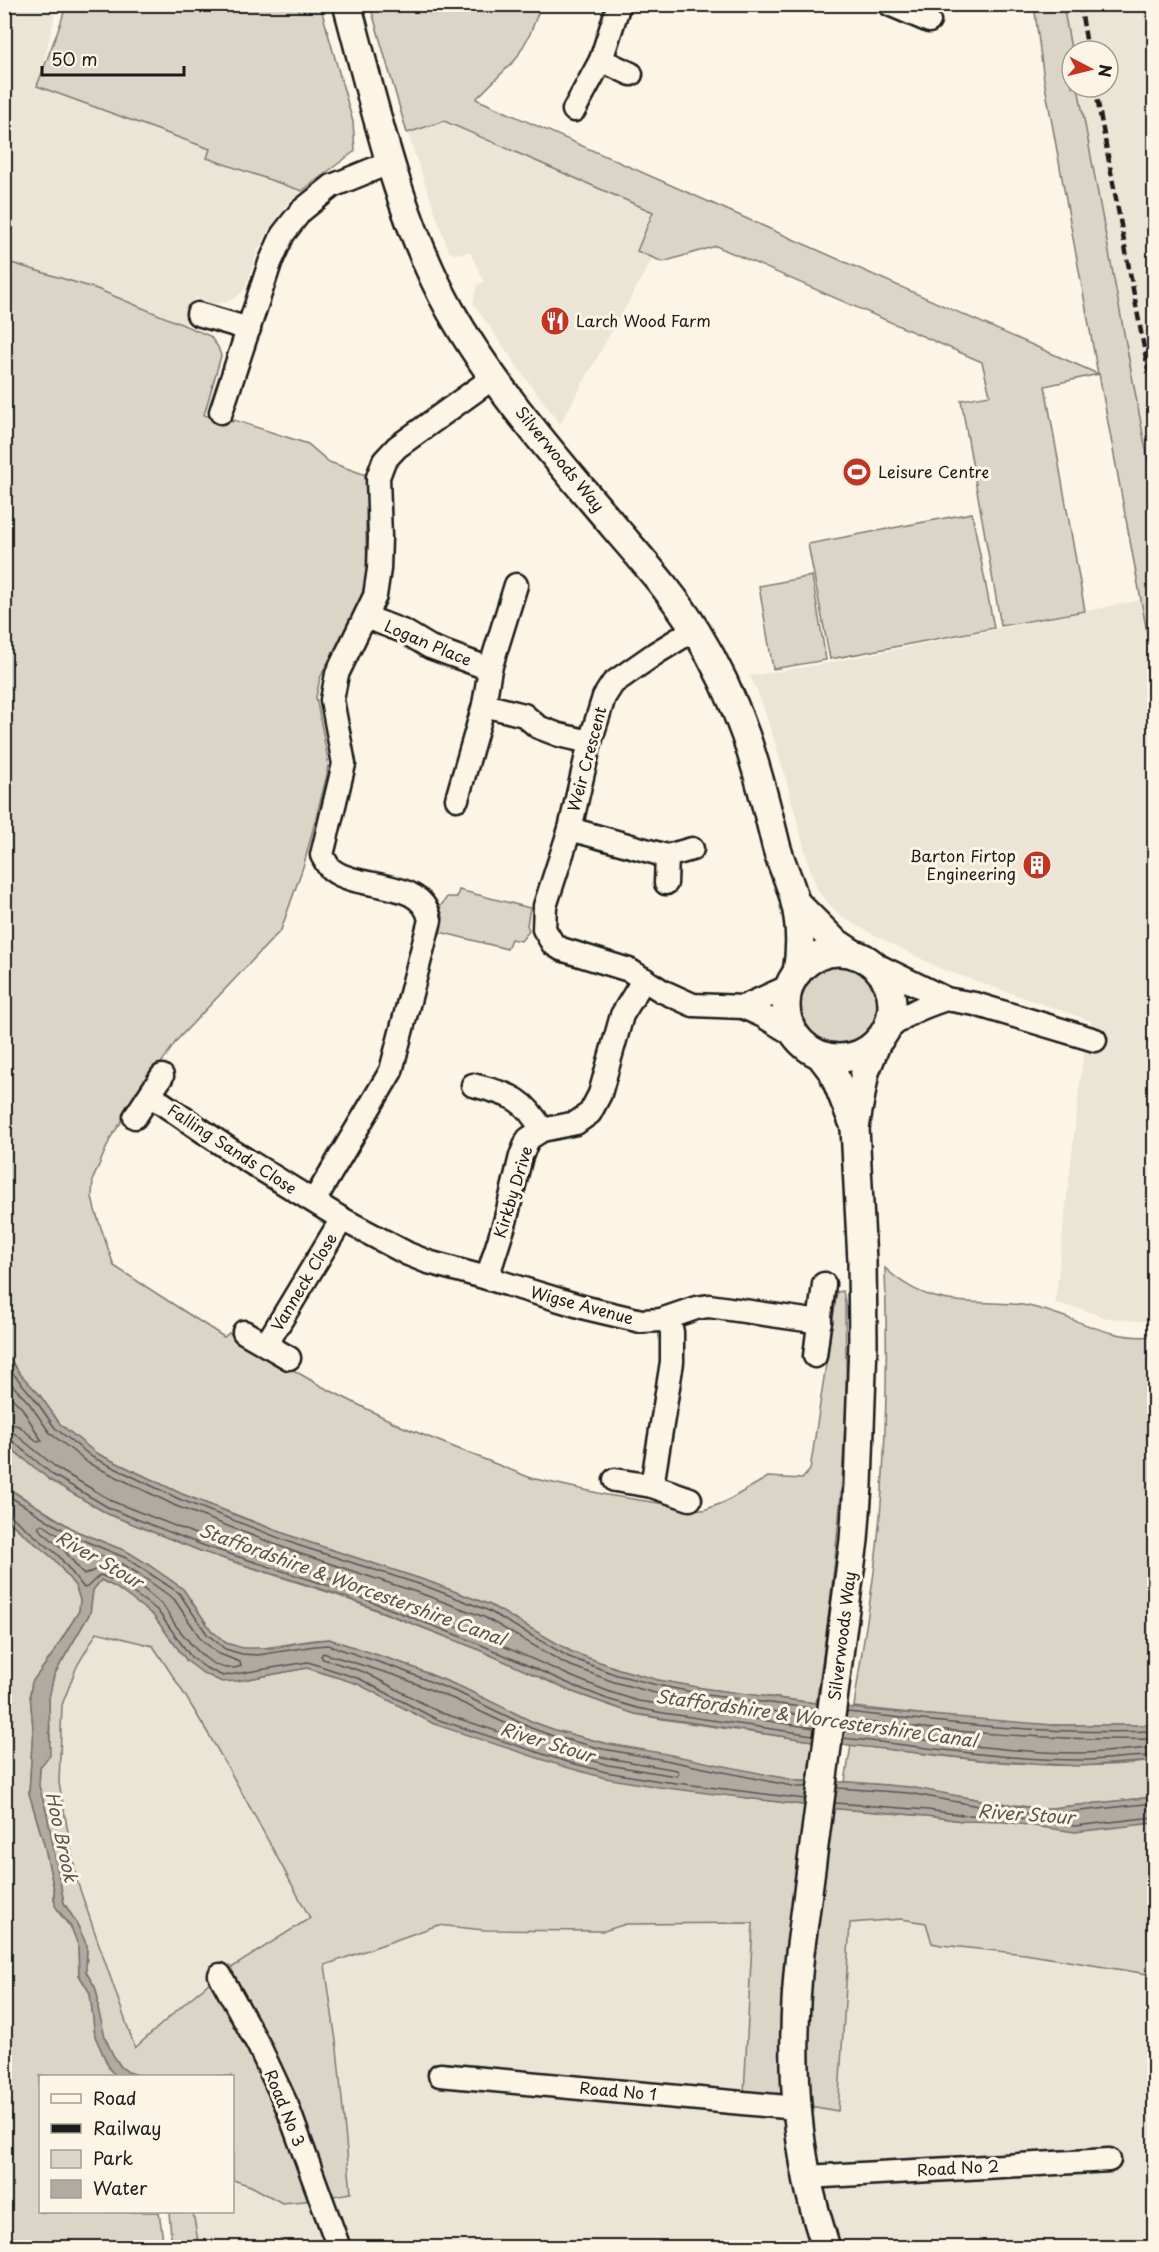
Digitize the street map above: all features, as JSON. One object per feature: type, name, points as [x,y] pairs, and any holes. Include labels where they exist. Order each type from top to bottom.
[{"type":"main road","name":"Silverwoods Way","points":[[346,4],[397,184],[438,286],[451,311],[494,376],[546,444],[660,581],[695,629],[717,666],[753,752],[777,848],[795,902],[800,931],[800,953],[793,979]]},
{"type":"main road","name":"Silverwoods Way","points":[[795,902],[834,941],[863,958]]},
{"type":"main road","points":[[843,952],[863,958],[882,974],[889,988],[892,1004],[890,1020],[880,1038],[865,1052],[835,1059],[820,1055],[810,1050],[796,1036],[790,1025],[786,1012],[786,999],[793,979],[806,964],[824,955],[843,952]]},
{"type":"main road","name":"Silverwoods Way","points":[[826,2247],[807,2177],[797,2108],[794,2021],[800,1953],[854,1540],[862,1400],[862,1261],[855,1128],[865,1072],[880,1038]]},
{"type":"main road","name":"Silverwoods Way","points":[[820,1055],[833,1072],[855,1128]]},
{"type":"street","points":[[574,110],[601,60],[619,4]]},
{"type":"street","points":[[890,5],[929,21]]},
{"type":"street","points":[[601,60],[631,74]]},
{"type":"street","points":[[221,412],[283,234],[302,211],[332,186],[391,162]]},
{"type":"street","points":[[198,314],[249,329]]},
{"type":"street","points":[[314,1201],[391,1071],[430,920],[425,905],[409,893],[345,877],[331,870],[322,855],[344,764],[334,714],[334,688],[337,674],[375,596],[379,569],[378,477],[384,461],[397,447],[494,376]]},
{"type":"street","name":"Logan Place","points":[[457,799],[484,705],[490,669],[516,585]]},
{"type":"street","name":"Logan Place","points":[[366,617],[405,632],[430,647],[490,669]]},
{"type":"street","name":"Weir Crescent","points":[[695,629],[613,683],[604,697],[590,742],[570,829],[545,906],[543,923],[546,936],[561,949],[613,964],[693,1005],[742,1007],[763,1016],[796,1036]]},
{"type":"street","points":[[484,705],[524,716],[538,727],[559,735],[590,742]]},
{"type":"street","name":"Weir Crescent","points":[[570,829],[667,856]]},
{"type":"street","points":[[666,883],[667,856],[692,849]]},
{"type":"street","points":[[863,958],[946,999],[975,1004],[1095,1040]]},
{"type":"street","name":"Kirkby Drive","points":[[487,1278],[505,1221],[521,1156],[528,1139],[542,1130],[576,1123],[590,1113],[600,1094],[622,1015],[644,979]]},
{"type":"street","name":"Weir Crescent","points":[[742,1007],[766,998],[793,979]]},
{"type":"street","points":[[880,1038],[900,1018],[924,1006],[946,999]]},
{"type":"street","name":"Falling Sands Close","points":[[135,1117],[162,1076]]},
{"type":"street","points":[[473,1085],[519,1100],[533,1115],[542,1130]]},
{"type":"street","name":"Falling Sands Close","points":[[150,1095],[232,1151],[342,1218]]},
{"type":"street","name":"Wigse Avenue","points":[[342,1218],[428,1263],[641,1321],[668,1318],[709,1306],[820,1322]]},
{"type":"street","name":"Vanneck Close","points":[[266,1345],[342,1218]]},
{"type":"street","points":[[815,1356],[824,1284]]},
{"type":"street","points":[[651,1486],[672,1362],[672,1332],[668,1318]]},
{"type":"street","name":"Vanneck Close","points":[[244,1332],[289,1358]]},
{"type":"street","points":[[615,1480],[651,1486],[690,1499]]},
{"type":"street","name":"Road No 3","points":[[220,1975],[259,2046],[287,2106],[339,2247]]},
{"type":"street","name":"Road No 1","points":[[440,2075],[797,2108]]},
{"type":"street","name":"Road No 2","points":[[807,2177],[1109,2160]]},
{"type":"shaded area","points":[[4,5],[57,5],[38,87],[211,149],[208,158],[302,191],[291,200],[269,229],[257,252],[246,287],[239,295],[228,302],[216,304],[195,298],[185,327],[97,289],[5,261]]},
{"type":"shaded area","points":[[1062,5],[1154,5],[1154,498],[1079,99],[1120,99],[1120,39],[1068,39]]},
{"type":"shaded area","points":[[438,116],[674,220],[560,424],[473,303],[477,285],[484,282],[470,252],[455,254],[449,252],[406,129]]},
{"type":"shaded area","points":[[1141,600],[1154,670],[1154,1321],[1148,1322],[1107,1318],[1055,1303],[1083,1056],[1091,1021],[941,969],[861,928],[842,917],[830,905],[818,891],[809,866],[783,768],[761,700],[750,676],[828,663]]},
{"type":"shaded area","points":[[97,1632],[153,1646],[186,1695],[315,1916],[186,2002],[135,2048],[77,1881],[59,1783],[62,1705],[77,1666]]},
{"type":"shaded area","points":[[889,1917],[927,1923],[932,1943],[1025,1954],[1154,1975],[1154,2247],[199,2248],[193,2213],[234,2213],[234,2180],[251,2186],[282,2203],[297,2202],[337,2048],[325,1964],[438,1925],[484,1930],[604,1931],[626,1924],[749,1922],[769,1926]]},
{"type":"green space","points":[[66,5],[320,5],[353,122],[355,151],[302,191],[207,158],[210,149],[37,86]]},
{"type":"green space","points":[[370,5],[541,5],[530,34],[516,59],[476,99],[1098,374],[1044,80],[1034,5],[1063,5],[1069,39],[1060,39],[1060,99],[1080,99],[1154,493],[1154,670],[1099,374],[1045,386],[1085,611],[1001,626],[961,400],[990,395],[982,362],[716,246],[663,262],[637,251],[653,212],[444,121],[407,133]]},
{"type":"green space","points":[[5,261],[97,289],[210,336],[221,356],[204,415],[232,422],[234,420],[308,444],[329,462],[369,476],[364,588],[320,678],[316,697],[328,760],[327,775],[304,864],[281,930],[177,1040],[111,1137],[93,1179],[92,1197],[114,1266],[224,1337],[229,1333],[321,1386],[401,1426],[531,1478],[607,1495],[704,1510],[725,1502],[768,1477],[802,1479],[810,1470],[837,1292],[843,1291],[845,1302],[845,1437],[832,1589],[816,1703],[708,1689],[658,1680],[619,1669],[572,1652],[490,1605],[430,1582],[299,1539],[182,1494],[94,1452],[60,1424],[5,1353]]},
{"type":"green space","points":[[972,513],[994,628],[830,659],[808,544]]},
{"type":"green space","points":[[812,576],[826,660],[773,669],[759,586]]},
{"type":"green space","points":[[459,890],[530,908],[527,925],[529,931],[521,941],[511,939],[507,949],[440,932],[443,917],[440,907],[447,897],[457,897]]},
{"type":"green space","points":[[840,965],[855,968],[868,977],[877,990],[880,1005],[877,1020],[868,1033],[855,1042],[840,1045],[825,1042],[812,1033],[803,1020],[800,1005],[803,990],[812,977],[825,968]]},
{"type":"green space","points":[[885,1268],[908,1286],[935,1297],[957,1301],[1022,1305],[1120,1335],[1154,1336],[1154,1725],[1053,1725],[995,1722],[854,1707],[874,1572],[882,1497],[886,1382]]},
{"type":"green space","points":[[4,1443],[50,1480],[108,1514],[203,1552],[337,1595],[475,1648],[570,1691],[635,1714],[813,1741],[807,1781],[604,1743],[555,1730],[402,1663],[329,1639],[258,1649],[243,1649],[226,1643],[211,1630],[183,1589],[168,1578],[128,1552],[76,1531],[5,1486]]},
{"type":"green space","points":[[4,1518],[54,1559],[76,1587],[80,1600],[79,1611],[32,1682],[30,1694],[33,1728],[29,1793],[44,1844],[54,1899],[59,1913],[74,1932],[78,1945],[79,1975],[90,1993],[95,2036],[110,2070],[116,2075],[39,2075],[39,2213],[159,2213],[164,2247],[5,2247]]},
{"type":"green space","points":[[101,1580],[117,1588],[153,1615],[187,1661],[221,1681],[237,1681],[307,1668],[746,1798],[962,1821],[1154,1823],[1154,1975],[1025,1954],[932,1943],[926,1923],[901,1919],[850,1923],[838,2111],[744,2094],[753,1923],[626,1924],[604,1931],[484,1930],[438,1925],[325,1965],[337,2048],[351,2193],[327,2197],[228,1970],[310,1918],[215,1746],[153,1646],[97,1632],[77,1666],[62,1705],[59,1783],[77,1881],[135,2048],[214,1979],[251,2046],[315,2200],[282,2203],[251,2186],[234,2180],[234,2075],[138,2075],[128,2072],[121,2067],[113,2055],[102,2031],[98,1998],[95,1987],[86,1972],[87,1946],[64,1903],[47,1814],[39,1786],[40,1767],[50,1740],[49,1697],[54,1675],[90,1613],[93,1590]]},
{"type":"green space","points":[[851,1745],[1040,1765],[1078,1766],[1154,1761],[1154,1797],[1042,1809],[886,1785],[845,1782]]},
{"type":"green space","points":[[169,2213],[193,2213],[199,2247],[172,2247]]},
{"type":"water","name":"Staffordshire & Worcestershire Canal","points":[[5,1353],[60,1424],[96,1453],[182,1494],[248,1520],[430,1582],[490,1605],[572,1652],[619,1669],[658,1680],[708,1689],[868,1710],[1053,1725],[1154,1725],[1154,1761],[1080,1766],[990,1761],[813,1741],[635,1714],[570,1691],[475,1648],[337,1594],[203,1552],[108,1514],[50,1480],[5,1443]]},
{"type":"water","name":"River Stour","points":[[4,1486],[76,1531],[128,1552],[146,1563],[183,1589],[211,1630],[226,1643],[243,1648],[277,1648],[329,1639],[402,1663],[555,1730],[604,1743],[798,1781],[910,1787],[1007,1805],[1042,1809],[1154,1797],[1154,1823],[1075,1832],[1005,1822],[962,1821],[827,1808],[605,1778],[434,1724],[358,1684],[307,1668],[222,1682],[203,1673],[187,1661],[153,1615],[115,1587],[101,1580],[93,1590],[90,1613],[54,1675],[49,1698],[50,1755],[40,1767],[39,1786],[47,1814],[64,1903],[87,1946],[86,1972],[95,1987],[106,2040],[121,2067],[138,2075],[116,2075],[110,2070],[95,2036],[90,1993],[79,1975],[78,1945],[71,1927],[55,1906],[54,1889],[44,1844],[29,1793],[33,1728],[30,1694],[32,1682],[79,1611],[80,1600],[76,1587],[54,1559],[5,1518]]},
{"type":"railway","points":[[1080,4],[1086,39]]},
{"type":"railway","points":[[1097,99],[1154,401]]},
{"type":"place","name":"Larch Wood Farm","points":[[555,321]]},
{"type":"place","name":"Leisure Centre","points":[[857,472]]},
{"type":"place","name":"Barton Firtop Engineering","points":[[1037,865]]},
{"type":"water label","name":"Hoo Brook","points":[[61,1837]]}]
